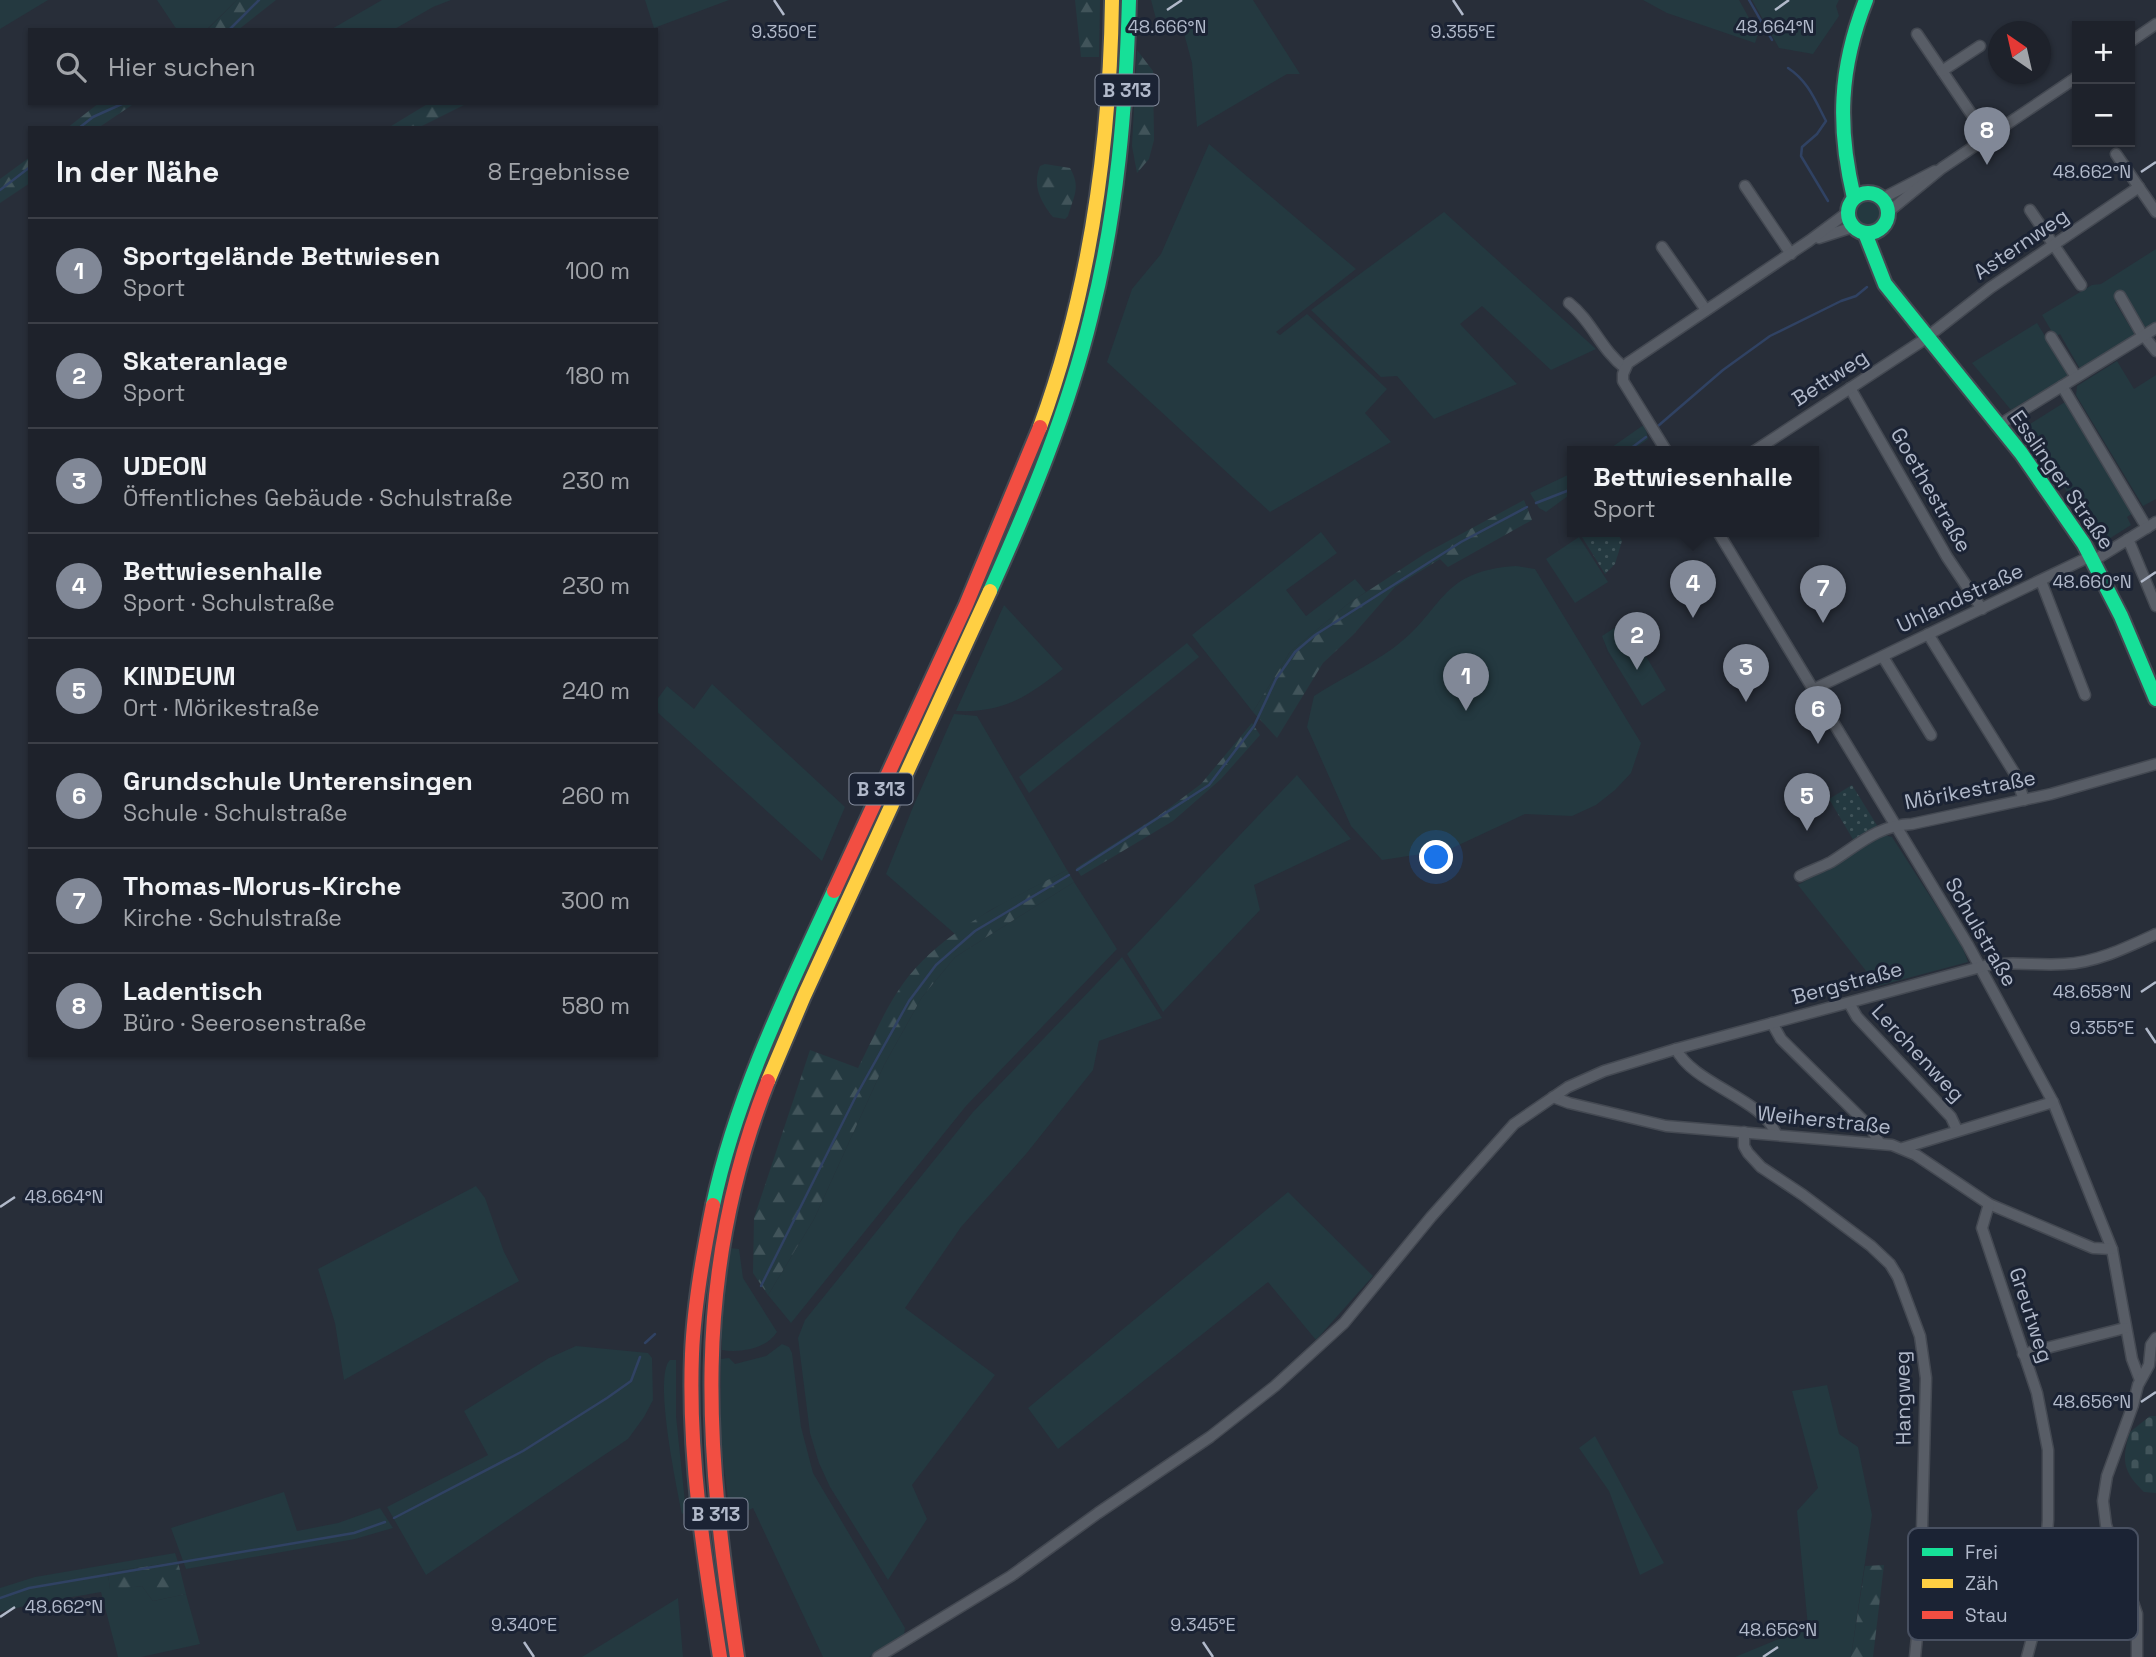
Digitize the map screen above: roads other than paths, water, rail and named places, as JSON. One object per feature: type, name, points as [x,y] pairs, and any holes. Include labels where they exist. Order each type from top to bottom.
[{"type":"main road","name":"B 313","points":[[720,1657],[698,1502],[690,1371],[701,1264],[713,1202],[745,1096],[786,995],[966,604],[1015,491],[1059,370],[1098,201],[1110,89],[1112,0]]},
{"type":"main road","name":"B 313","points":[[737,1657],[714,1489],[710,1446],[709,1370],[716,1283],[738,1172],[758,1109],[810,981],[973,629],[1034,490],[1063,412],[1094,307],[1110,230],[1127,87],[1129,0]]},
{"type":"main road","points":[[1866,0],[1852,38],[1843,80],[1841,124],[1847,160],[1861,196],[1884,206],[1886,219],[1866,230]]},
{"type":"main road","points":[[1848,212],[1861,196]]},
{"type":"main road","name":"Esslinger Straße","points":[[1848,212],[1866,230],[1885,284],[2038,475],[2092,558],[2121,616],[2156,699]]},
{"type":"street","points":[[2135,39],[2156,24]]},
{"type":"street","points":[[1917,34],[1987,137]]},
{"type":"street","points":[[1942,71],[1980,46]]},
{"type":"street","points":[[1884,206],[2072,80]]},
{"type":"street","points":[[2116,154],[2156,212]]},
{"type":"street","points":[[1884,206],[1942,168]]},
{"type":"street","points":[[1745,186],[1791,254]]},
{"type":"street","name":"Asternweg","points":[[1927,337],[1979,296],[2139,187]]},
{"type":"street","points":[[2030,210],[2081,285]]},
{"type":"street","points":[[1663,446],[1623,381],[1625,368],[1634,358],[1791,254],[1848,212]]},
{"type":"street","points":[[1809,241],[1866,230]]},
{"type":"street","points":[[1662,247],[1706,310]]},
{"type":"street","points":[[2120,296],[2156,351]]},
{"type":"street","points":[[1569,303],[1580,313],[1613,359],[1625,368]]},
{"type":"street","points":[[1999,425],[2156,328]]},
{"type":"street","name":"Bettweg","points":[[1762,446],[1927,337]]},
{"type":"street","points":[[2051,337],[2076,377]]},
{"type":"street","points":[[2062,386],[2151,525]]},
{"type":"street","name":"Goethestraße","points":[[1850,388],[1947,557],[1982,609]]},
{"type":"street","name":"Uhlandstraße","points":[[1814,690],[2092,558],[2151,525]]},
{"type":"street","name":"Schulstraße","points":[[1721,537],[1980,967],[2053,1102],[2112,1249],[2125,1328],[2140,1380]]},
{"type":"street","points":[[2128,539],[2156,606]]},
{"type":"street","points":[[2040,581],[2085,695]]},
{"type":"street","points":[[1928,634],[2015,774],[2024,800]]},
{"type":"street","name":"Uhlandstraße","points":[[1883,657],[1931,735]]},
{"type":"street","name":"Mörikestraße","points":[[1800,876],[1829,863],[1867,838],[1895,824],[1912,824],[2024,800],[2156,764]]},
{"type":"street","name":"Bergstraße","points":[[878,1657],[1011,1576],[1210,1437],[1275,1385],[1345,1323],[1431,1217],[1507,1132],[1553,1097],[1591,1076],[1772,1023],[1980,967],[2006,963],[2066,964],[2103,956],[2156,934]]},
{"type":"street","name":"Lerchenweg","points":[[1849,1003],[1857,1017],[1951,1117],[1957,1130]]},
{"type":"street","points":[[1772,1023],[1781,1039],[1870,1127],[1879,1142]]},
{"type":"street","points":[[1676,1049],[1692,1067],[1768,1120],[1776,1134]]},
{"type":"street","name":"Weiherstraße","points":[[1553,1097],[1666,1126],[1879,1142],[1903,1148],[1989,1204],[2093,1248],[2112,1249]]},
{"type":"street","points":[[1903,1148],[2053,1102]]},
{"type":"street","name":"Hangweg","points":[[1744,1132],[1744,1146],[1761,1167],[1803,1195],[1885,1258],[1898,1277],[1917,1327],[1926,1378],[1922,1528]]},
{"type":"street","name":"Greutweg","points":[[1989,1204],[1982,1228],[2040,1406],[2048,1450],[2047,1528]]},
{"type":"street","points":[[2023,1354],[2125,1328]]},
{"type":"street","points":[[2107,1528],[2103,1501],[2107,1476],[2140,1380],[2149,1366],[2151,1345],[2156,1338]]},
{"type":"street","name":"Greutweg","points":[[2027,1657],[2032,1640]]},
{"type":"waterway","points":[[231,28],[259,0]]},
{"type":"waterway","points":[[1749,0],[1772,40]]},
{"type":"waterway","points":[[1788,68],[1806,85],[1826,121],[1817,134],[1802,147],[1801,156],[1828,201]]},
{"type":"waterway","points":[[82,126],[93,117],[120,105]]},
{"type":"waterway","points":[[0,190],[28,169]]},
{"type":"waterway","points":[[1658,426],[1723,370],[1770,336],[1856,296],[1867,287]]},
{"type":"waterway","points":[[1634,446],[1646,437]]},
{"type":"waterway","points":[[1536,503],[1567,491]]},
{"type":"waterway","points":[[1077,870],[1209,785],[1254,726],[1276,679],[1295,652],[1315,635],[1461,542],[1527,507]]},
{"type":"waterway","points":[[761,1286],[856,1096],[909,1001],[936,965],[975,931],[1069,875]]},
{"type":"waterway","points":[[645,1343],[655,1334]]},
{"type":"waterway","points":[[394,1518],[523,1451],[607,1398],[631,1381],[640,1357]]},
{"type":"waterway","points":[[0,1598],[29,1588],[354,1533],[385,1522]]},
{"type":"place","name":"Ladentisch","points":[[1987,165]]},
{"type":"place","name":"Bettwiesenhalle","points":[[1693,618]]},
{"type":"place","name":"Thomas-Morus-Kirche","points":[[1823,623]]},
{"type":"place","name":"Skateranlage","points":[[1637,670]]},
{"type":"place","name":"UDEON","points":[[1746,702]]},
{"type":"place","name":"Sportgelände Bettwiesen","points":[[1466,711]]},
{"type":"place","name":"Grundschule Unterensingen","points":[[1818,744]]},
{"type":"place","name":"KINDEUM","points":[[1807,831]]}]
